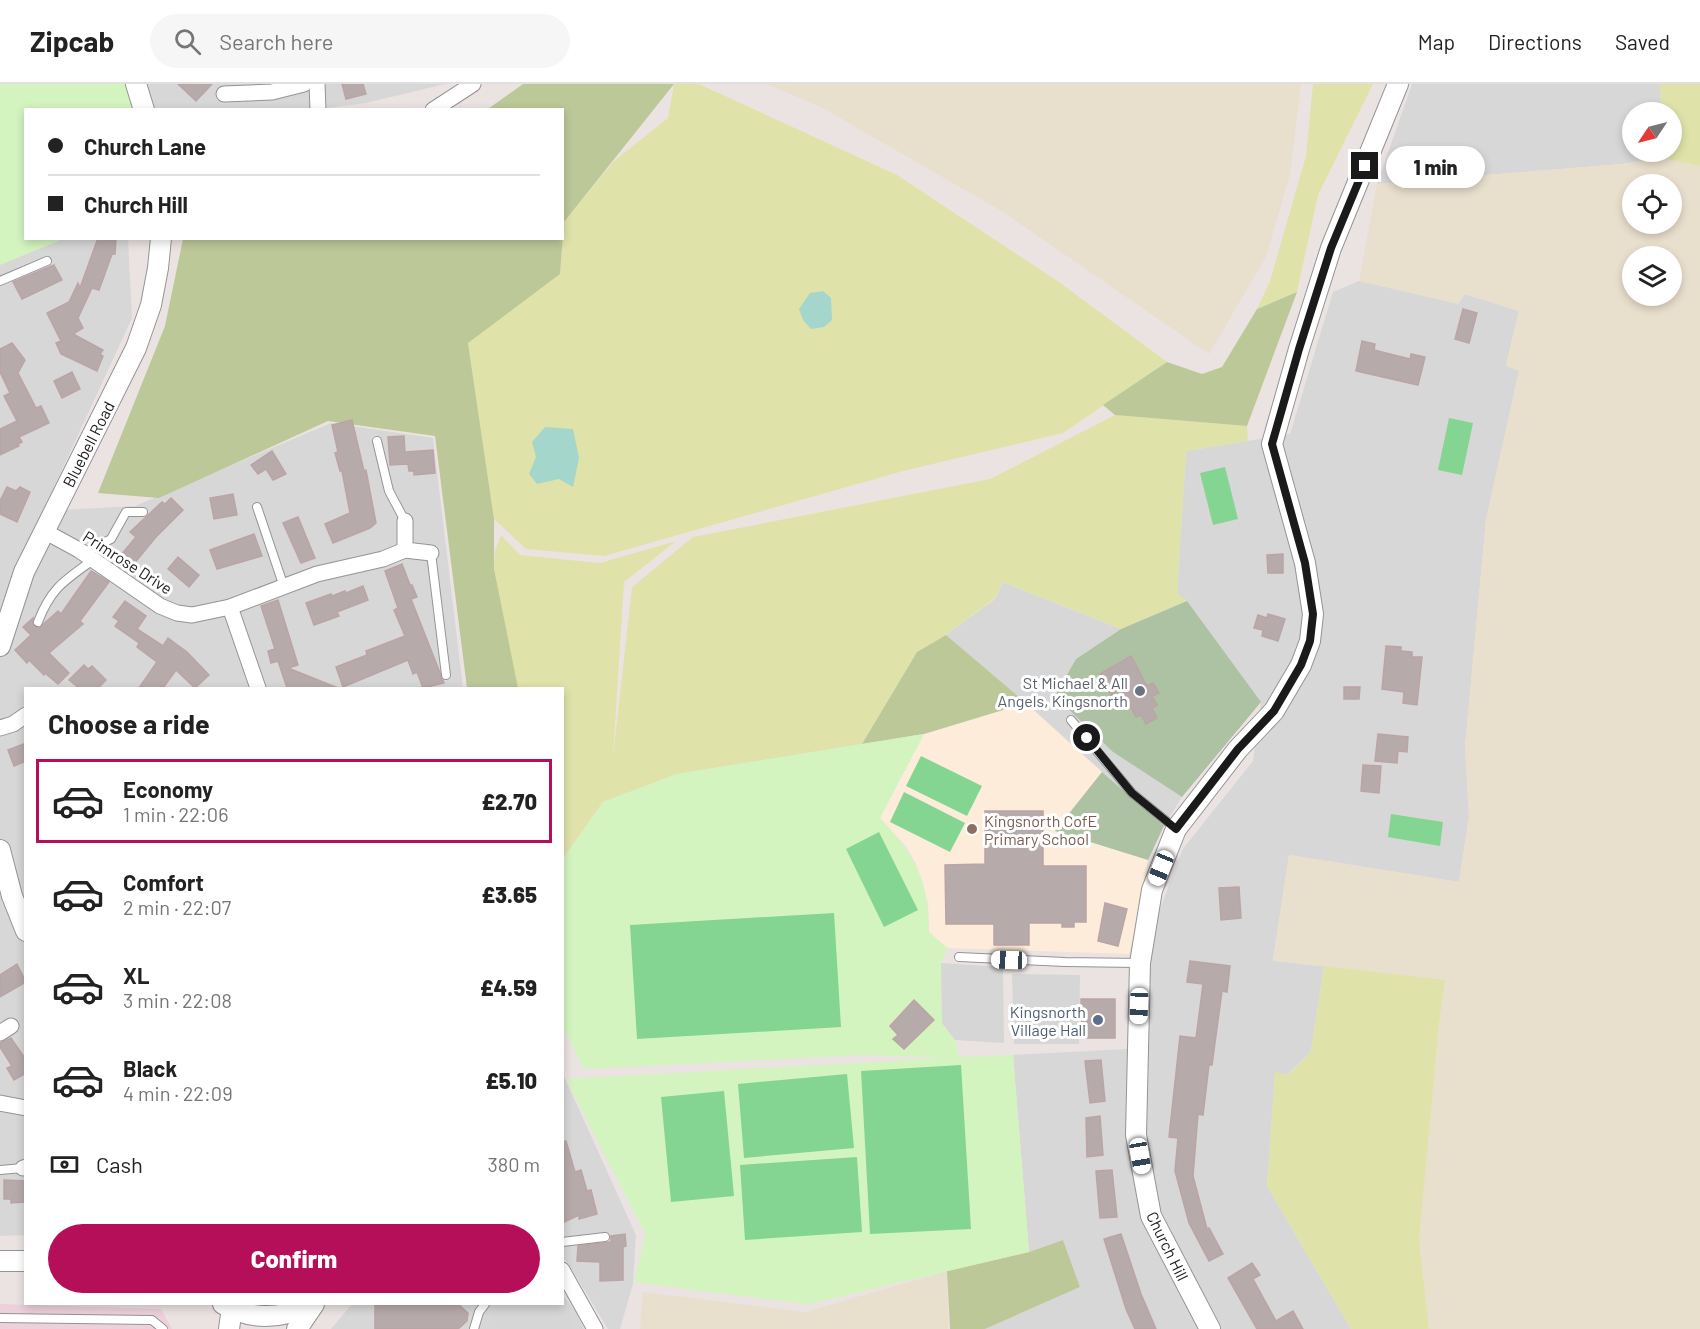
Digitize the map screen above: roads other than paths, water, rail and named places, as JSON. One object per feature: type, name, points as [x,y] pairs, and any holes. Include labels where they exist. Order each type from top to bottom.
[{"type":"street","points":[[136,84],[143,108]]},
{"type":"street","points":[[224,94],[272,92],[304,84]]},
{"type":"street","points":[[317,84],[318,108]]},
{"type":"street","points":[[436,108],[472,84]]},
{"type":"street","name":"Church Hill","points":[[1210,1329],[1151,1216],[1136,1136],[1140,963],[1152,890],[1176,829],[1238,749],[1274,711],[1301,665],[1310,641],[1313,614],[1305,563],[1272,444],[1331,248],[1398,84]]},
{"type":"street","name":"Bluebell Road","points":[[0,646],[24,572],[136,348],[151,305],[161,240]]},
{"type":"street","points":[[405,521],[405,550]]},
{"type":"street","name":"Primrose Drive","points":[[44,531],[88,557],[138,593],[177,613],[199,614],[230,607],[318,574],[383,559],[405,550],[431,553]]},
{"type":"street","points":[[230,607],[253,687]]},
{"type":"street","points":[[0,728],[13,724],[24,716]]},
{"type":"street","points":[[0,850],[6,898],[24,928]]},
{"type":"street","points":[[0,1103],[24,1108]]},
{"type":"street","points":[[0,1252],[24,1252]]},
{"type":"street","points":[[0,1261],[24,1261]]},
{"type":"street","points":[[564,1274],[595,1329]]},
{"type":"street","points":[[229,1329],[227,1306],[263,1317],[288,1314],[307,1305]]},
{"type":"street","points":[[297,1329],[313,1305]]},
{"type":"lane","points":[[0,281],[46,261]]},
{"type":"lane","points":[[377,441],[389,490],[405,521]]},
{"type":"lane","points":[[257,507],[284,587]]},
{"type":"lane","points":[[38,622],[47,600],[55,590],[88,557],[111,539],[126,512],[143,512]]},
{"type":"lane","points":[[431,553],[446,675]]},
{"type":"lane","points":[[1071,720],[1132,793],[1176,829]]},
{"type":"lane","points":[[959,957],[1140,963]]},
{"type":"lane","points":[[0,1170],[24,1167]]},
{"type":"lane","points":[[564,1242],[605,1236]]},
{"type":"lane","points":[[474,1329],[479,1312],[484,1305]]},
{"type":"lane","points":[[0,1318],[152,1320],[164,1329]]},
{"type":"place","name":"St Michael & All Angels, Kingsnorth","points":[[1140,691]]},
{"type":"place","name":"Kingsnorth CofE Primary School","points":[[972,829]]},
{"type":"place","name":"Kingsnorth Village Hall","points":[[1098,1020]]}]
